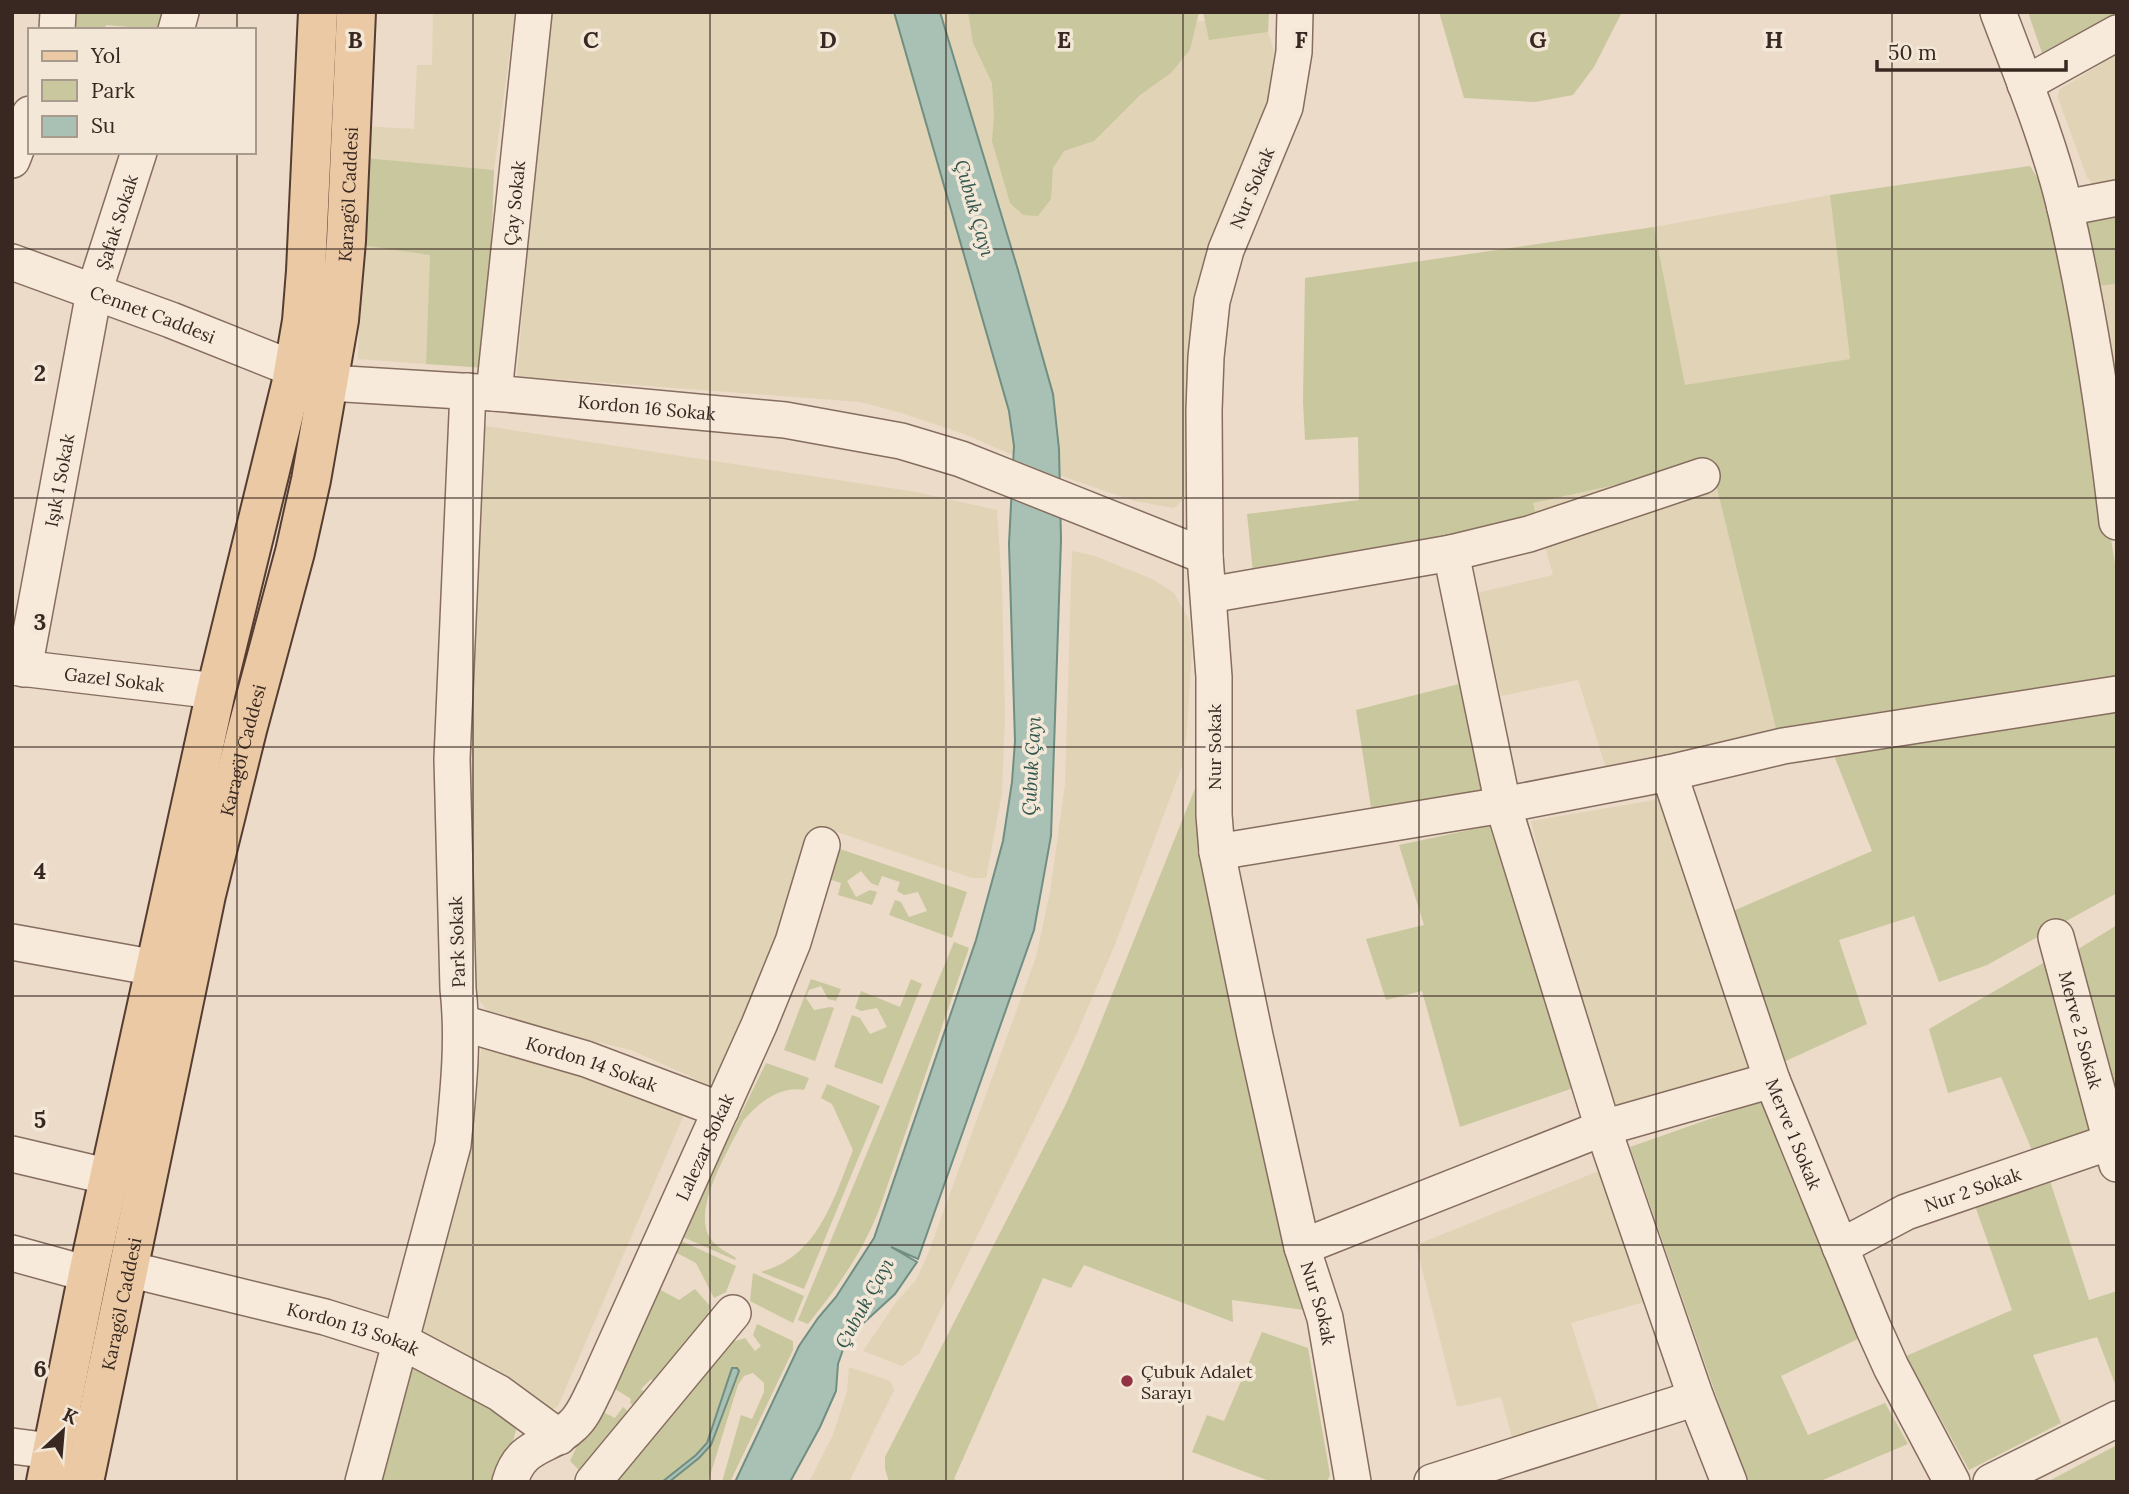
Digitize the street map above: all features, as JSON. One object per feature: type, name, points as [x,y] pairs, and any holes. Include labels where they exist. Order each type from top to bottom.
[{"type":"main road","points":[[48,1466],[216,691],[293,369],[302,321],[309,237],[318,12]]},
{"type":"main road","name":"Karagöl Caddesi","points":[[84,1482],[206,895],[295,552],[329,383],[339,320],[346,241],[356,12]]},
{"type":"street","name":"Çay Sokak","points":[[481,392],[534,12]]},
{"type":"street","name":"Nur Sokak","points":[[1295,12],[1294,52],[1285,107],[1226,250],[1212,301],[1206,357],[1205,556],[1214,677],[1214,815],[1217,852],[1302,1247],[1325,1318],[1353,1482]]},
{"type":"street","points":[[1997,12],[2050,156],[2065,208],[2108,445],[2117,522]]},
{"type":"street","points":[[2025,84],[2117,33]]},
{"type":"street","points":[[12,160],[28,119]]},
{"type":"street","name":"Şafak Sokak","points":[[94,292],[138,154]]},
{"type":"street","points":[[2065,208],[2117,198]]},
{"type":"street","name":"Cennet Caddesi","points":[[12,262],[329,383]]},
{"type":"street","name":"Işık 1 Sokak","points":[[18,668],[94,292]]},
{"type":"street","name":"Kordon 16 Sokak","points":[[329,383],[481,392],[785,420],[901,441],[961,458],[1205,556]]},
{"type":"street","name":"Park Sokak","points":[[363,1482],[453,1145],[462,1023],[458,989],[452,759],[481,392]]},
{"type":"street","points":[[1209,595],[1451,554],[1529,534],[1702,476]]},
{"type":"street","points":[[1451,554],[1503,805],[1603,1128],[1696,1398],[1729,1482]]},
{"type":"street","name":"Gazel Sokak","points":[[18,668],[216,691]]},
{"type":"street","points":[[1217,852],[1503,805],[1669,773],[1783,746],[2117,694]]},
{"type":"street","name":"Merve 1 Sokak","points":[[1669,773],[1772,1080],[1891,1367],[1952,1482]]},
{"type":"street","name":"Lalezar Sokak","points":[[510,1482],[519,1462],[530,1450],[559,1437],[581,1416],[596,1387],[721,1110],[793,942],[822,845]]},
{"type":"street","name":"Merve 2 Sokak","points":[[2056,937],[2114,1153]]},
{"type":"street","points":[[12,942],[156,968]]},
{"type":"street","name":"Kordon 14 Sokak","points":[[462,1023],[586,1059],[721,1110]]},
{"type":"street","points":[[1302,1247],[1603,1128],[1772,1080]]},
{"type":"street","name":"Nur 2 Sokak","points":[[1840,1247],[1906,1212],[2114,1153]]},
{"type":"street","points":[[12,1154],[110,1177]]},
{"type":"street","points":[[12,1253],[88,1274]]},
{"type":"street","name":"Kordon 13 Sokak","points":[[128,1269],[326,1317],[401,1341],[499,1393],[559,1437]]},
{"type":"street","points":[[593,1482],[733,1313]]},
{"type":"street","points":[[1432,1482],[1696,1398]]},
{"type":"street","points":[[1991,1482],[2117,1419]]},
{"type":"street","points":[[12,1446],[48,1466]]},
{"type":"shaded area","points":[[433,12],[515,12],[494,170],[366,158],[365,126],[414,129],[417,65],[432,65]]},
{"type":"shaded area","points":[[547,12],[1117,12],[1157,25],[1251,17],[1268,32],[1274,50],[1267,115],[1185,498],[1174,508],[1135,501],[1064,477],[964,434],[860,402],[517,376]]},
{"type":"shaded area","points":[[2117,54],[2117,188],[2096,189],[2087,177],[2058,98],[2059,90]]},
{"type":"shaded area","points":[[1830,195],[1850,359],[1685,386],[1654,227]]},
{"type":"shaded area","points":[[361,245],[430,254],[426,364],[358,359]]},
{"type":"shaded area","points":[[2117,284],[2117,437],[2098,286]]},
{"type":"shaded area","points":[[479,425],[916,492],[997,510],[1005,713],[1002,793],[986,878],[972,878],[820,826],[812,835],[784,933],[717,1080],[707,1084],[631,1050],[492,1017],[472,991],[463,766]]},
{"type":"shaded area","points":[[1711,464],[1778,737],[1608,774],[1578,680],[1501,696],[1477,593],[1553,575],[1533,503]]},
{"type":"shaded area","points":[[1072,551],[1095,556],[1154,580],[1174,593],[1189,620],[1192,646],[1182,766],[1114,947],[1077,1033],[919,1354],[902,1366],[863,1351],[897,1301],[916,1280],[928,1254],[1036,957],[1050,892],[1065,785]]},
{"type":"shaded area","points":[[1666,798],[1756,1073],[1619,1122],[1561,944],[1531,821]]},
{"type":"shaded area","points":[[484,1039],[686,1110],[558,1406],[550,1411],[492,1369],[419,1337]]},
{"type":"shaded area","points":[[1599,1171],[1644,1302],[1571,1323],[1602,1420],[1514,1445],[1501,1397],[1457,1407],[1416,1245]]},
{"type":"shaded area","points":[[849,1367],[890,1381],[894,1390],[849,1482],[809,1482],[833,1435],[847,1391]]},
{"type":"green space","points":[[71,12],[171,12],[167,28],[106,25],[105,28],[68,28]]},
{"type":"green space","points":[[968,12],[1199,12],[1190,50],[1171,73],[1140,95],[1094,141],[1064,151],[1053,168],[1051,199],[1038,216],[1023,215],[1010,203],[992,141],[992,83],[973,43]]},
{"type":"green space","points":[[1203,12],[1269,12],[1268,32],[1209,40]]},
{"type":"green space","points":[[1439,12],[1622,12],[1594,67],[1573,95],[1535,102],[1464,98]]},
{"type":"green space","points":[[2028,12],[2117,12],[2117,24],[2044,59]]},
{"type":"green space","points":[[366,158],[494,170],[487,368],[426,364],[430,255],[361,245]]},
{"type":"green space","points":[[2030,166],[2054,205],[2093,429],[2117,576],[2117,679],[1778,737],[1711,464],[1533,503],[1539,526],[1254,582],[1247,514],[1359,500],[1358,437],[1305,440],[1305,278],[1654,227],[1685,385],[1850,359],[1830,195]]},
{"type":"green space","points":[[2117,208],[2117,284],[2098,286],[2085,214]]},
{"type":"green space","points":[[1463,683],[1486,798],[1373,820],[1356,710]]},
{"type":"green space","points":[[2117,701],[2117,893],[1987,965],[1939,982],[1914,916],[1839,940],[1867,1024],[1779,1064],[1733,911],[1872,851],[1831,748]]},
{"type":"green space","points":[[1196,786],[1200,855],[1206,888],[1304,1310],[1232,1300],[1233,1322],[1084,1265],[1071,1288],[1043,1278],[954,1479],[961,1482],[889,1482],[885,1457],[1065,1106]]},
{"type":"green space","points":[[1493,825],[1582,1085],[1460,1127],[1422,991],[1386,1000],[1366,939],[1424,925],[1399,845]]},
{"type":"green space","points":[[834,847],[967,892],[952,938],[889,915],[895,900],[901,902],[909,917],[927,911],[918,892],[904,895],[897,891],[900,882],[882,876],[878,886],[871,883],[861,871],[847,881],[856,897],[870,890],[877,892],[872,905],[838,895],[841,883],[823,877]]},
{"type":"green space","points":[[2117,925],[2117,1101],[2072,953]]},
{"type":"green space","points":[[954,942],[969,948],[879,1210],[848,1270],[808,1324],[798,1320]]},
{"type":"green space","points":[[2050,959],[2105,1131],[2034,1155],[2001,1077],[1948,1093],[1929,1029]]},
{"type":"green space","points":[[811,979],[841,989],[836,1001],[828,999],[821,986],[809,990],[806,998],[814,1010],[834,1008],[815,1061],[784,1050]]},
{"type":"green space","points":[[911,979],[922,984],[882,1084],[834,1067],[852,1015],[860,1018],[870,1034],[887,1027],[877,1008],[861,1011],[855,1008],[861,991],[900,1007]]},
{"type":"green space","points":[[766,1063],[809,1078],[804,1090],[778,1093],[749,1114],[714,1179],[705,1211],[705,1226],[712,1241],[736,1258],[735,1260],[683,1237]]},
{"type":"green space","points":[[827,1084],[880,1106],[804,1289],[761,1272],[786,1261],[810,1240],[828,1212],[853,1150],[832,1104],[821,1098]]},
{"type":"green space","points":[[1761,1101],[1776,1119],[1860,1338],[1781,1376],[1808,1435],[1885,1403],[1908,1444],[1818,1482],[1746,1482],[1630,1147]]},
{"type":"green space","points":[[2050,1181],[2089,1300],[2117,1291],[2117,1389],[2097,1337],[2033,1355],[2061,1423],[1969,1470],[1906,1356],[2012,1310],[1973,1200]]},
{"type":"green space","points":[[675,1238],[736,1266],[726,1292],[714,1298],[696,1263],[677,1253],[659,1289],[679,1300],[695,1289],[710,1306],[706,1321],[659,1386],[651,1379],[641,1389],[650,1398],[639,1410],[630,1403],[631,1399],[612,1387],[601,1411],[615,1418],[623,1407],[634,1417],[584,1475],[570,1461]]},
{"type":"green space","points":[[753,1273],[804,1296],[793,1323],[750,1301]]},
{"type":"green space","points":[[757,1324],[793,1341],[793,1350],[730,1482],[722,1482],[741,1415],[752,1419],[764,1392],[764,1383],[753,1373],[744,1376],[738,1385],[708,1482],[610,1482],[723,1345],[745,1338],[755,1351],[761,1346],[753,1335]]},
{"type":"green space","points":[[1262,1332],[1308,1348],[1330,1475],[1327,1482],[1272,1482],[1192,1452],[1207,1415],[1224,1421]]},
{"type":"green space","points":[[412,1365],[511,1417],[516,1430],[502,1482],[382,1482]]},
{"type":"green space","points":[[2117,1445],[2117,1482],[2047,1482]]},
{"type":"water","name":"Çubuk Çayı","points":[[894,12],[940,12],[1053,394],[1059,449],[1061,540],[1051,836],[1034,930],[918,1259],[891,1247],[917,1262],[895,1294],[847,1338],[838,1364],[836,1391],[790,1482],[735,1482],[799,1346],[836,1297],[874,1238],[976,940],[1003,841],[1012,782],[1015,741],[1009,544],[1014,446],[1009,411]]},
{"type":"water","points":[[732,1368],[739,1371],[711,1445],[669,1482],[662,1482],[707,1443]]},
{"type":"place","name":"Çubuk Adalet Sarayı","points":[[1127,1381]]}]
